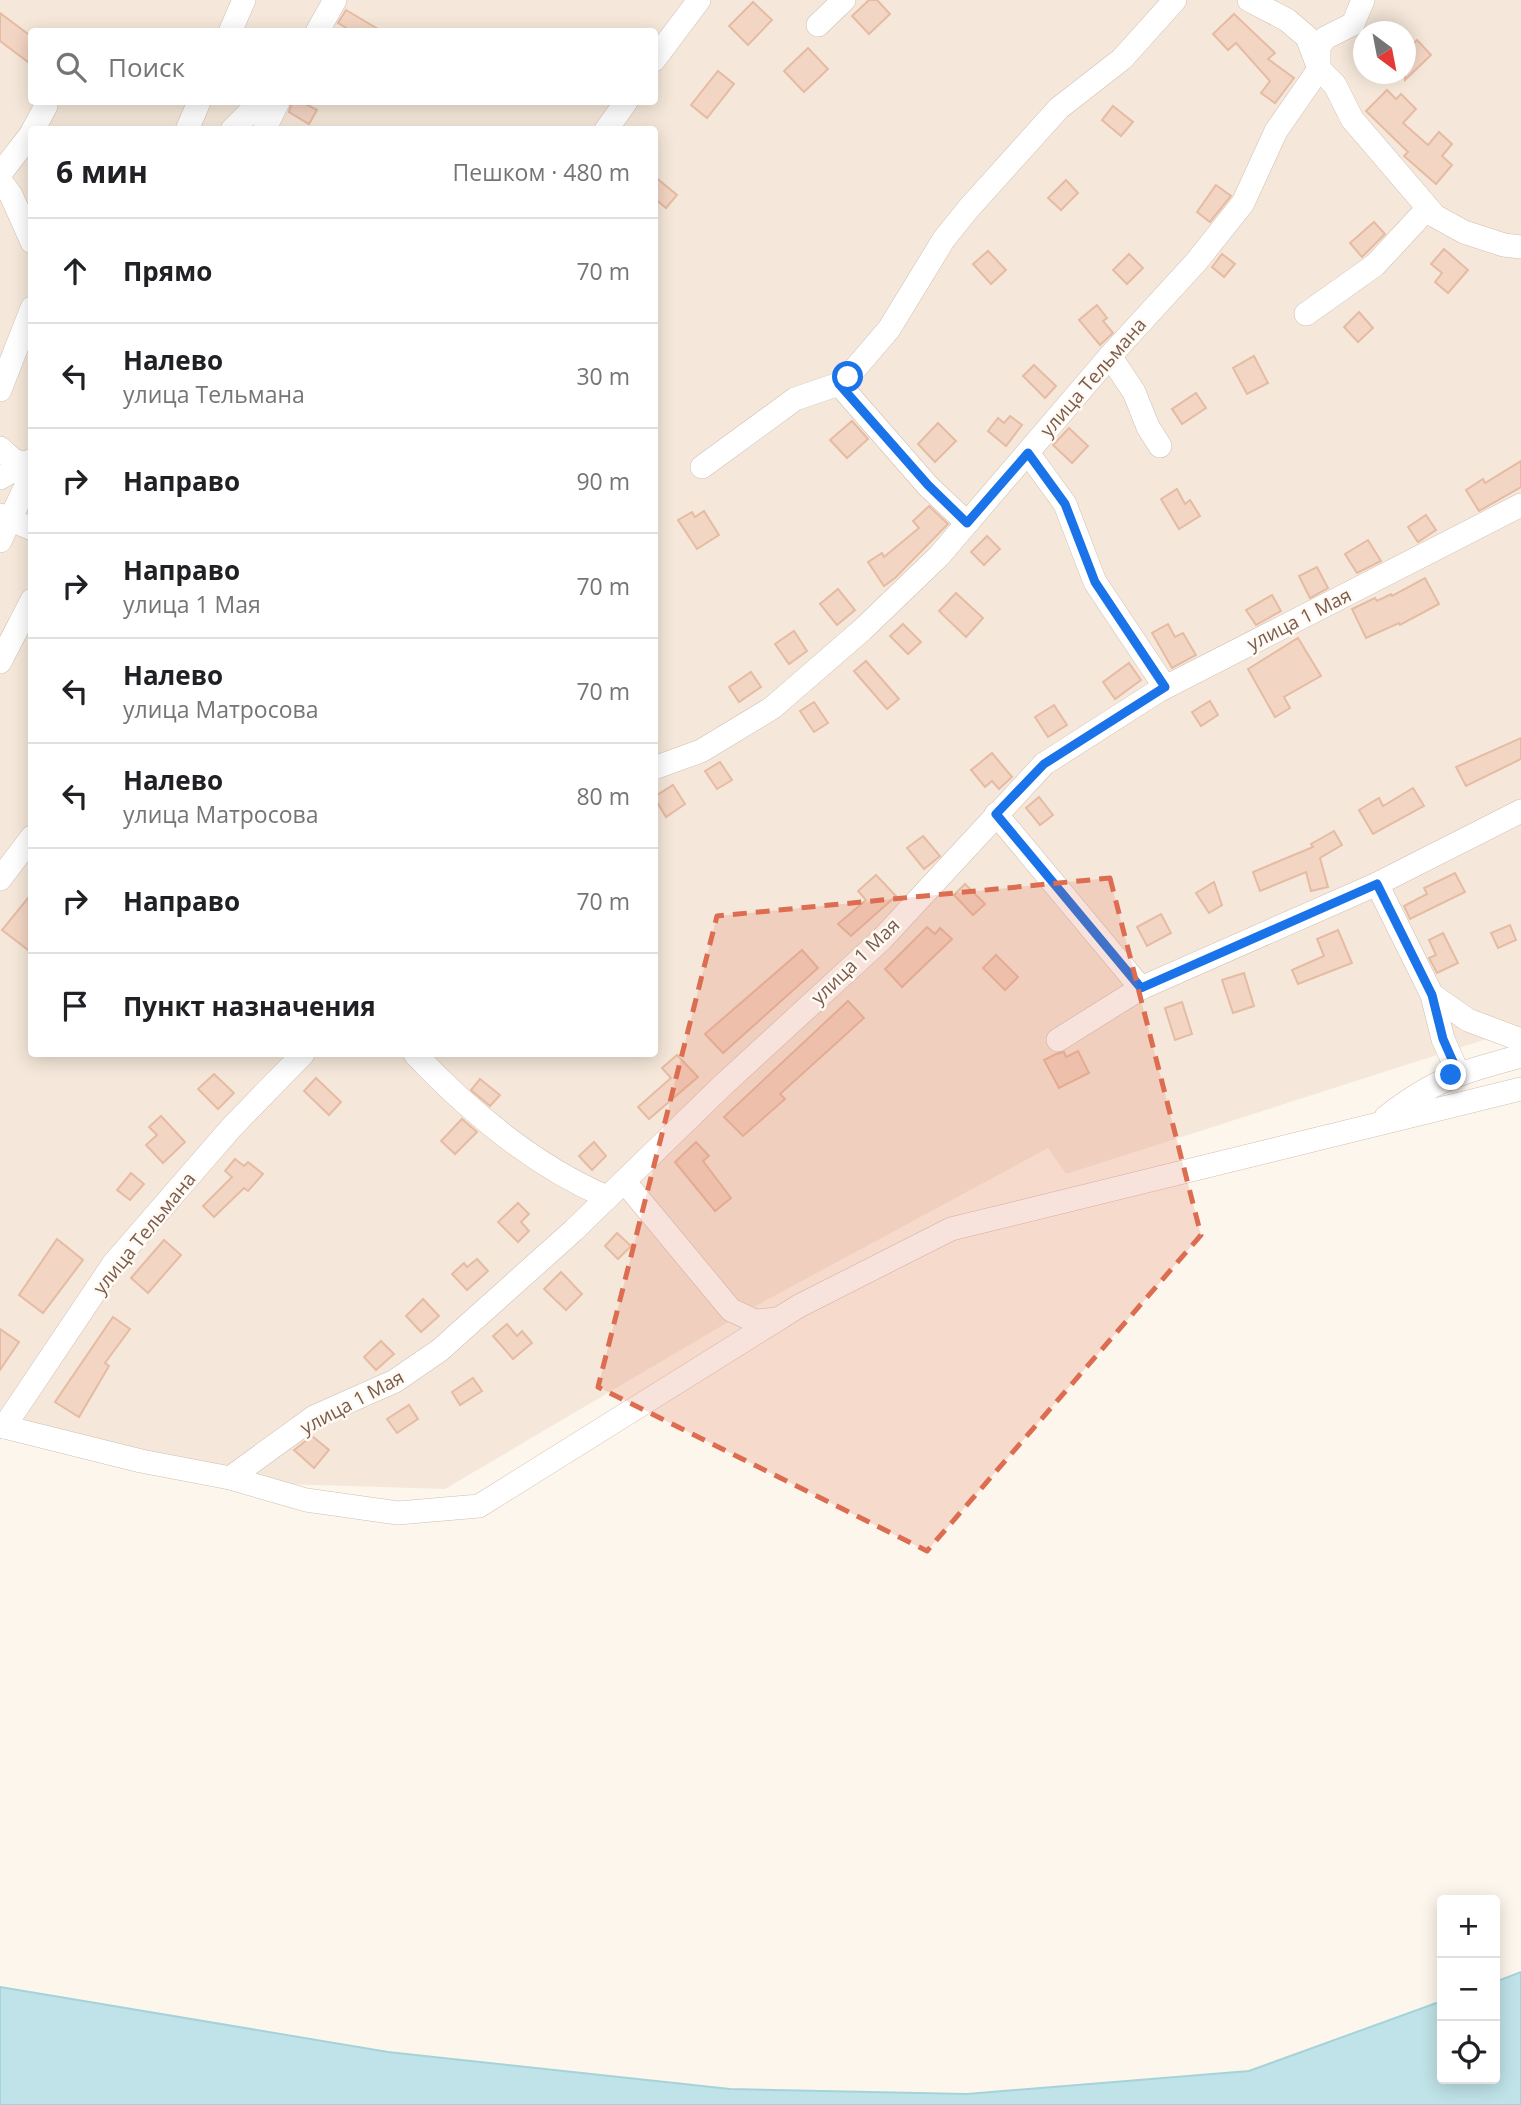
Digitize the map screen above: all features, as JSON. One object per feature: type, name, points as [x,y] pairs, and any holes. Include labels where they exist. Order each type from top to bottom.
[{"type":"street","points":[[232,28],[244,0]]},
{"type":"street","points":[[319,28],[335,0]]},
{"type":"street","points":[[658,55],[699,0]]},
{"type":"street","points":[[818,25],[844,0]]},
{"type":"street","points":[[702,467],[795,399],[839,384],[866,359],[889,329],[944,239],[969,208],[1059,108],[1122,59],[1175,0]]},
{"type":"street","points":[[1249,0],[1287,20],[1307,37],[1319,69],[1335,85],[1352,120],[1402,175],[1427,209],[1464,232],[1504,245],[1521,247]]},
{"type":"street","points":[[1319,69],[1319,47],[1325,38],[1353,24],[1363,0]]},
{"type":"street","name":"улица Тельмана","points":[[658,767],[701,751],[772,708],[862,630],[939,556],[1110,356],[1197,261],[1243,203],[1276,131],[1319,69]]},
{"type":"street","points":[[189,126],[199,105]]},
{"type":"street","points":[[236,126],[257,105]]},
{"type":"street","points":[[266,126],[276,105]]},
{"type":"street","points":[[609,126],[624,105]]},
{"type":"street","points":[[35,126],[46,106]]},
{"type":"street","points":[[0,174],[28,136]]},
{"type":"street","points":[[0,180],[28,234]]},
{"type":"street","points":[[1306,314],[1375,265],[1427,209]]},
{"type":"street","points":[[0,390],[4,372],[28,317]]},
{"type":"street","points":[[4,372],[28,351]]},
{"type":"street","points":[[1110,356],[1134,392],[1160,446]]},
{"type":"street","points":[[839,384],[928,485],[967,523]]},
{"type":"street","points":[[0,448],[13,460],[28,466]]},
{"type":"street","points":[[1028,453],[1065,504],[1095,582],[1165,687]]},
{"type":"street","points":[[0,478],[28,466]]},
{"type":"street","points":[[28,468],[3,526],[28,529]]},
{"type":"street","name":"улица 1 Мая","points":[[230,1478],[314,1417],[395,1381],[440,1350],[607,1198],[722,1086],[882,939],[1044,764],[1165,687],[1521,505]]},
{"type":"street","points":[[0,662],[28,608]]},
{"type":"street","points":[[1058,1040],[1141,988],[1377,884],[1521,811]]},
{"type":"street","points":[[996,814],[1141,988]]},
{"type":"street","points":[[0,849],[28,841]]},
{"type":"street","points":[[0,879],[28,842]]},
{"type":"street","points":[[1377,884],[1432,995],[1443,1039],[1458,1073]]},
{"type":"street","points":[[1432,995],[1468,1020],[1521,1040]]},
{"type":"street","points":[[1378,1124],[1430,1086],[1458,1073],[1521,1056]]},
{"type":"street","name":"улица Тельмана","points":[[2,1427],[114,1264],[231,1128],[300,1057]]},
{"type":"street","points":[[418,1057],[463,1102],[492,1125],[579,1185],[607,1198]]},
{"type":"street","points":[[2,1427],[141,1461],[230,1478],[306,1500],[398,1513],[479,1506],[779,1319],[951,1229],[1521,1089]]},
{"type":"street","points":[[624,1181],[731,1310],[755,1321],[779,1319]]},
{"type":"highlighted area","points":[[1110,878],[1201,1235],[927,1551],[598,1387],[717,916]]},
{"type":"shaded area","points":[[0,0],[1521,0],[1521,1028],[1066,1174],[1048,1148],[752,1308],[445,1489],[284,1484],[0,1419]]},
{"type":"water","points":[[1521,1972],[1521,2105],[0,2105],[0,1987],[388,2052],[730,2089],[967,2094],[1249,2071],[1437,2003],[1437,2084],[1500,2084],[1500,1980]]},
{"type":"building","points":[[869,0],[877,0],[890,14],[869,34],[852,16]]},
{"type":"building","points":[[753,2],[772,20],[748,45],[729,26]]},
{"type":"building","points":[[346,10],[376,28],[346,28],[338,23]]},
{"type":"building","points":[[0,13],[28,34],[28,62],[0,41]]},
{"type":"building","points":[[1234,14],[1275,53],[1268,59],[1294,78],[1275,103],[1261,93],[1270,81],[1236,43],[1228,50],[1213,34]]},
{"type":"building","points":[[1416,41],[1431,55],[1416,69]]},
{"type":"building","points":[[808,48],[828,69],[804,92],[784,71]]},
{"type":"building","points":[[718,71],[734,84],[707,118],[691,105]]},
{"type":"building","points":[[1387,90],[1396,99],[1401,94],[1416,109],[1403,123],[1428,145],[1439,132],[1452,144],[1442,156],[1452,165],[1436,184],[1404,156],[1408,152],[1366,111]]},
{"type":"building","points":[[291,105],[308,105],[317,110],[309,124],[289,112]]},
{"type":"building","points":[[1113,106],[1133,122],[1121,136],[1102,120]]},
{"type":"building","points":[[658,179],[677,195],[666,208],[658,201]]},
{"type":"building","points":[[1066,180],[1078,193],[1061,210],[1048,198]]},
{"type":"building","points":[[1216,185],[1231,196],[1210,222],[1197,212]]},
{"type":"building","points":[[1374,222],[1385,234],[1362,257],[1350,243]]},
{"type":"building","points":[[1444,249],[1468,270],[1448,293],[1435,282],[1442,273],[1431,264]]},
{"type":"building","points":[[988,251],[1006,270],[991,284],[973,264]]},
{"type":"building","points":[[1129,254],[1143,268],[1127,284],[1113,270]]},
{"type":"building","points":[[1222,254],[1235,264],[1224,277],[1212,267]]},
{"type":"building","points":[[1097,305],[1107,318],[1103,321],[1113,333],[1100,345],[1079,320]]},
{"type":"building","points":[[1359,312],[1373,328],[1358,342],[1344,327]]},
{"type":"building","points":[[1254,356],[1268,383],[1247,394],[1233,368]]},
{"type":"building","points":[[1034,365],[1056,386],[1045,398],[1023,376]]},
{"type":"building","points":[[1196,393],[1206,408],[1182,424],[1172,409]]},
{"type":"building","points":[[1010,416],[1022,425],[1006,446],[988,431],[998,418],[1004,423]]},
{"type":"building","points":[[852,421],[868,439],[847,458],[830,440]]},
{"type":"building","points":[[938,423],[956,441],[935,462],[918,444]]},
{"type":"building","points":[[1069,428],[1088,446],[1072,463],[1053,445]]},
{"type":"building","points":[[1521,461],[1521,487],[1479,511],[1466,490],[1483,479],[1485,483]]},
{"type":"building","points":[[1177,489],[1185,504],[1190,500],[1200,516],[1179,529],[1161,499]]},
{"type":"building","points":[[929,506],[948,524],[884,586],[868,562],[882,553],[884,557],[919,528],[913,521]]},
{"type":"building","points":[[704,511],[719,535],[697,549],[678,520],[692,512],[695,517]]},
{"type":"building","points":[[1426,515],[1436,530],[1418,542],[1408,527]]},
{"type":"building","points":[[987,536],[1000,549],[984,565],[971,552]]},
{"type":"building","points":[[1368,540],[1381,561],[1357,573],[1345,554]]},
{"type":"building","points":[[1317,567],[1328,588],[1310,598],[1299,576]]},
{"type":"building","points":[[1425,578],[1439,604],[1400,625],[1399,623],[1366,638],[1352,609],[1375,598],[1377,601],[1391,594],[1392,596]]},
{"type":"building","points":[[838,589],[855,610],[837,625],[820,604]]},
{"type":"building","points":[[956,593],[983,618],[966,637],[939,611]]},
{"type":"building","points":[[1272,595],[1281,611],[1256,625],[1246,610]]},
{"type":"building","points":[[903,624],[921,642],[908,654],[890,636]]},
{"type":"building","points":[[1168,624],[1175,637],[1183,633],[1196,655],[1172,668],[1152,633]]},
{"type":"building","points":[[794,631],[807,651],[789,664],[775,644]]},
{"type":"building","points":[[1298,638],[1321,676],[1284,697],[1290,708],[1275,717],[1248,669]]},
{"type":"building","points":[[866,661],[899,699],[887,709],[854,671]]},
{"type":"building","points":[[1129,663],[1141,680],[1115,699],[1103,682]]},
{"type":"building","points":[[751,672],[761,687],[739,702],[729,687]]},
{"type":"building","points":[[1210,701],[1218,715],[1201,726],[1192,712]]},
{"type":"building","points":[[814,702],[828,723],[814,732],[800,711]]},
{"type":"building","points":[[1054,705],[1067,725],[1048,737],[1035,717]]},
{"type":"building","points":[[1521,738],[1521,759],[1466,786],[1456,767]]},
{"type":"building","points":[[992,753],[1012,777],[999,789],[992,781],[985,787],[971,770]]},
{"type":"building","points":[[720,762],[732,780],[717,789],[705,771]]},
{"type":"building","points":[[673,785],[685,804],[666,817],[658,804],[658,794]]},
{"type":"building","points":[[1413,788],[1424,806],[1373,834],[1359,810],[1379,798],[1383,806]]},
{"type":"building","points":[[1039,797],[1053,815],[1040,825],[1026,808]]},
{"type":"building","points":[[1334,831],[1342,845],[1320,858],[1328,887],[1311,891],[1306,872],[1260,891],[1253,872],[1313,847],[1311,844]]},
{"type":"building","points":[[923,836],[940,856],[924,869],[907,848]]},
{"type":"building","points":[[1455,873],[1465,892],[1410,919],[1404,906],[1427,894],[1424,888]]},
{"type":"building","points":[[876,875],[896,896],[851,936],[838,924],[866,900],[858,891]]},
{"type":"building","points":[[1214,882],[1222,905],[1209,913],[1196,893]]},
{"type":"building","points":[[965,884],[985,904],[973,915],[954,895]]},
{"type":"building","points":[[28,898],[28,950],[2,930]]},
{"type":"building","points":[[1161,914],[1171,933],[1147,946],[1137,927]]},
{"type":"building","points":[[1510,925],[1516,940],[1498,948],[1491,933]]},
{"type":"building","points":[[927,927],[935,934],[940,928],[952,939],[902,987],[885,969]]},
{"type":"building","points":[[1338,930],[1352,963],[1298,984],[1292,970],[1324,956],[1317,939]]},
{"type":"building","points":[[1443,933],[1458,963],[1437,973],[1429,958],[1436,955],[1429,940]]},
{"type":"building","points":[[802,950],[818,968],[723,1053],[705,1034]]},
{"type":"building","points":[[996,955],[1018,977],[1005,990],[983,968]]},
{"type":"building","points":[[1244,973],[1254,1006],[1233,1013],[1222,980]]},
{"type":"building","points":[[848,1001],[864,1018],[780,1094],[785,1099],[743,1136],[724,1117]]},
{"type":"building","points":[[1182,1002],[1192,1034],[1175,1040],[1165,1008]]},
{"type":"building","points":[[1078,1051],[1089,1073],[1059,1088],[1044,1060],[1064,1052],[1066,1057]]},
{"type":"building","points":[[677,1055],[698,1077],[649,1119],[638,1107],[671,1078],[662,1068]]},
{"type":"building","points":[[214,1074],[234,1093],[218,1109],[198,1089]]},
{"type":"building","points":[[316,1078],[341,1102],[329,1115],[304,1091]]},
{"type":"building","points":[[480,1079],[500,1095],[490,1106],[471,1090]]},
{"type":"building","points":[[161,1116],[185,1142],[163,1163],[146,1145],[157,1135],[149,1127]]},
{"type":"building","points":[[462,1119],[477,1132],[455,1154],[441,1141]]},
{"type":"building","points":[[594,1142],[606,1156],[592,1170],[579,1156]]},
{"type":"building","points":[[696,1142],[709,1156],[703,1161],[731,1198],[715,1211],[675,1162]]},
{"type":"building","points":[[235,1159],[244,1166],[248,1162],[263,1174],[248,1191],[244,1188],[214,1217],[203,1206],[232,1177],[225,1171]]},
{"type":"building","points":[[131,1173],[144,1184],[130,1200],[117,1190]]},
{"type":"building","points":[[518,1203],[529,1214],[521,1222],[529,1231],[518,1242],[498,1222]]},
{"type":"building","points":[[617,1233],[631,1246],[618,1259],[605,1246]]},
{"type":"building","points":[[57,1239],[83,1260],[43,1313],[19,1295]]},
{"type":"building","points":[[164,1240],[181,1255],[148,1293],[131,1278]]},
{"type":"building","points":[[477,1259],[488,1271],[467,1290],[452,1274],[464,1263],[467,1267]]},
{"type":"building","points":[[561,1272],[582,1294],[566,1310],[544,1289]]},
{"type":"building","points":[[423,1299],[439,1316],[421,1332],[406,1316]]},
{"type":"building","points":[[113,1317],[130,1329],[105,1363],[109,1366],[79,1417],[55,1402]]},
{"type":"building","points":[[507,1324],[517,1336],[522,1331],[532,1343],[513,1359],[493,1336]]},
{"type":"building","points":[[0,1329],[19,1342],[0,1370]]},
{"type":"building","points":[[381,1341],[394,1354],[376,1370],[364,1357]]},
{"type":"building","points":[[473,1378],[482,1391],[460,1405],[452,1392]]},
{"type":"building","points":[[409,1405],[418,1419],[397,1433],[387,1419]]},
{"type":"building","points":[[312,1436],[329,1450],[314,1468],[294,1450]]},
{"type":"route","points":[[848,377],[839,384],[928,485],[967,523],[1028,453],[1065,504],[1095,582],[1165,687],[1044,764],[996,814],[1141,988],[1377,884],[1434,1000],[1443,1039],[1458,1073],[1451,1075]]}]
